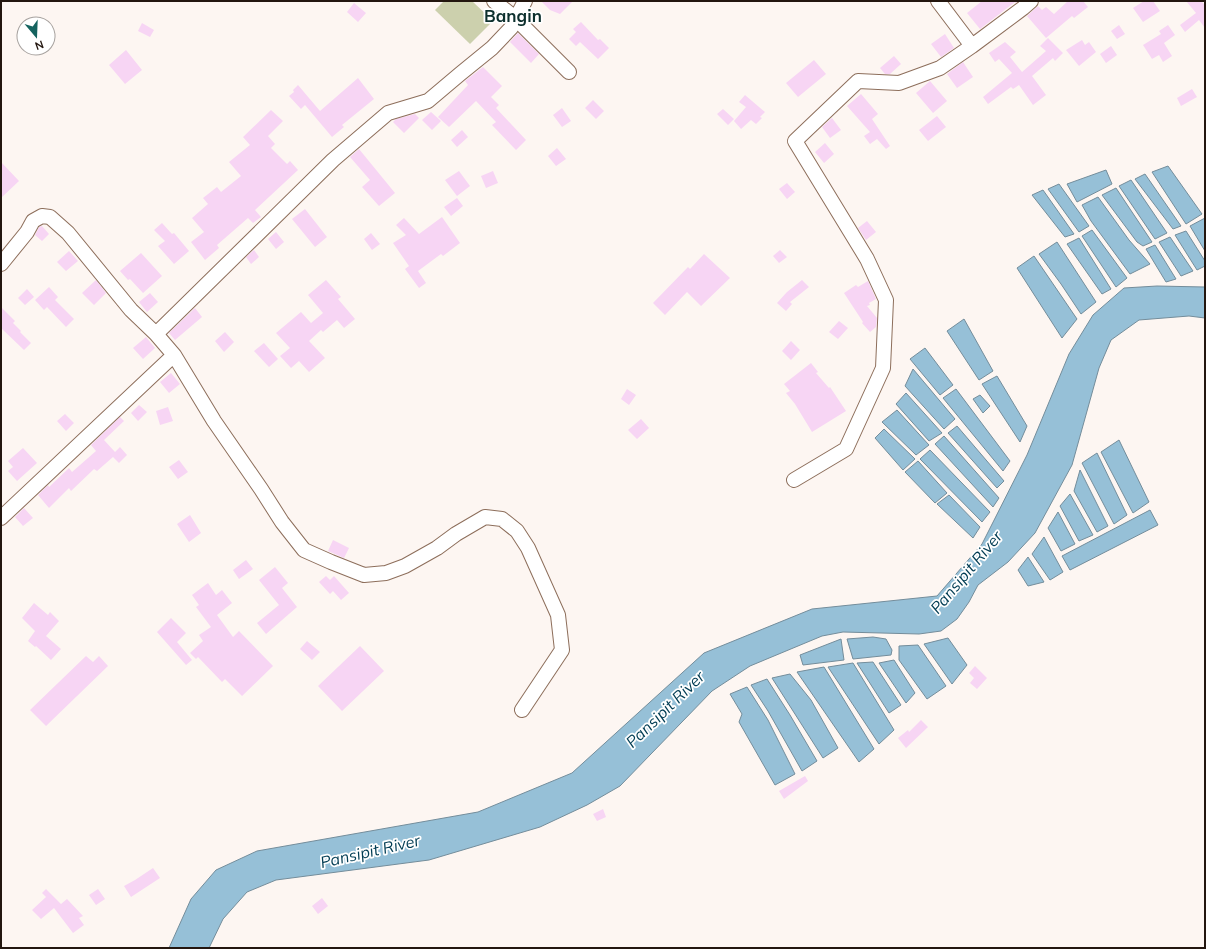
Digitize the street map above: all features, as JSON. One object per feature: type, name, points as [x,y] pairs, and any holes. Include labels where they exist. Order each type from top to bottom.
[{"type":"street","points":[[494,1],[515,18],[569,72]]},
{"type":"street","points":[[156,334],[333,160],[364,133],[388,113],[428,101],[492,48],[511,28],[525,1]]},
{"type":"street","points":[[938,1],[972,46]]},
{"type":"street","points":[[794,480],[846,449],[883,368],[886,300],[867,259],[795,141],[858,81],[900,83],[940,68],[972,46],[1031,1]]},
{"type":"street","points":[[1,264],[27,232],[33,221],[42,216],[50,217],[68,233],[131,310],[156,334],[174,355],[214,421],[262,489],[282,522],[304,550],[364,575],[386,574],[405,566],[437,548],[456,534],[485,517],[502,519],[517,530],[528,548],[558,615],[562,650],[522,710]]},
{"type":"street","points":[[1,518],[174,355]]},
{"type":"green space","points":[[444,1],[472,1],[493,21],[470,44],[435,10]]},
{"type":"water","points":[[1168,166],[1202,214],[1186,224],[1152,172]]},
{"type":"water","points":[[1106,170],[1112,184],[1077,202],[1067,184]]},
{"type":"water","points":[[1145,174],[1181,226],[1173,229],[1135,179]]},
{"type":"water","points":[[1131,180],[1167,233],[1155,239],[1119,186]]},
{"type":"water","points":[[1059,184],[1089,226],[1079,232],[1048,189]]},
{"type":"water","points":[[1116,188],[1152,242],[1143,246],[1137,242],[1102,195]]},
{"type":"water","points":[[1043,190],[1074,234],[1065,237],[1032,195]]},
{"type":"water","points":[[1098,197],[1129,240],[1150,264],[1130,274],[1091,221],[1082,205]]},
{"type":"water","points":[[1205,218],[1205,251],[1190,226]]},
{"type":"water","points":[[1092,230],[1127,278],[1116,287],[1082,236]]},
{"type":"water","points":[[1186,231],[1205,261],[1205,266],[1197,270],[1175,235]]},
{"type":"water","points":[[1170,237],[1193,271],[1181,276],[1159,242]]},
{"type":"water","points":[[1079,238],[1111,289],[1102,294],[1067,244]]},
{"type":"water","points":[[1057,242],[1096,302],[1081,314],[1039,254]]},
{"type":"water","points":[[1155,245],[1176,279],[1166,282],[1146,249]]},
{"type":"water","points":[[1034,256],[1077,319],[1062,338],[1017,268]]},
{"type":"water","name":"Pansipit River","points":[[1157,286],[1205,287],[1205,318],[1189,316],[1139,320],[1111,340],[1099,368],[1072,465],[1035,533],[1008,562],[978,585],[969,602],[957,619],[941,631],[919,634],[843,632],[822,636],[750,666],[712,691],[620,786],[587,805],[540,827],[429,860],[276,880],[247,892],[223,919],[209,948],[169,948],[191,899],[216,870],[257,851],[478,812],[572,773],[704,653],[812,609],[937,596],[982,544],[1027,455],[1069,354],[1093,315],[1124,288]]},
{"type":"water","points":[[964,319],[993,371],[979,380],[947,331]]},
{"type":"water","points":[[925,348],[953,385],[940,395],[910,359]]},
{"type":"water","points":[[913,369],[955,419],[944,429],[905,386]]},
{"type":"water","points":[[997,376],[1027,426],[1020,442],[982,384]]},
{"type":"water","points":[[956,389],[1010,461],[1003,471],[943,398]]},
{"type":"water","points":[[906,393],[942,433],[929,441],[896,404]]},
{"type":"water","points":[[980,395],[990,406],[983,413],[973,399]]},
{"type":"water","points":[[897,410],[929,445],[916,455],[882,422]]},
{"type":"water","points":[[957,426],[1004,481],[997,488],[948,433]]},
{"type":"water","points":[[884,429],[915,459],[903,470],[875,438]]},
{"type":"water","points":[[944,436],[999,498],[993,507],[935,444]]},
{"type":"water","points":[[1119,440],[1149,502],[1133,513],[1101,452]]},
{"type":"water","points":[[930,450],[990,512],[982,522],[920,459]]},
{"type":"water","points":[[1097,453],[1127,515],[1114,524],[1082,463]]},
{"type":"water","points":[[918,461],[947,493],[935,503],[905,472]]},
{"type":"water","points":[[1080,470],[1108,526],[1097,532],[1074,491]]},
{"type":"water","points":[[1070,494],[1093,535],[1079,541],[1060,506]]},
{"type":"water","points":[[949,495],[980,527],[973,538],[937,504]]},
{"type":"water","points":[[1150,510],[1158,525],[1070,570],[1062,556]]},
{"type":"water","points":[[1058,512],[1075,544],[1061,551],[1048,528]]},
{"type":"water","points":[[1044,537],[1063,572],[1050,580],[1032,554]]},
{"type":"water","points":[[1028,557],[1044,582],[1028,586],[1018,570]]},
{"type":"water","points":[[873,637],[886,639],[892,650],[891,655],[853,659],[847,639]]},
{"type":"water","points":[[948,638],[967,665],[952,684],[924,644]]},
{"type":"water","points":[[841,639],[844,660],[803,665],[800,655]]},
{"type":"water","points":[[918,645],[946,686],[927,699],[899,660],[899,646]]},
{"type":"water","points":[[894,660],[915,693],[906,703],[879,663]]},
{"type":"water","points":[[873,662],[901,705],[889,713],[857,663]]},
{"type":"water","points":[[853,663],[894,730],[879,744],[828,667]]},
{"type":"water","points":[[824,667],[874,749],[859,762],[797,672]]},
{"type":"water","points":[[790,674],[811,700],[838,748],[823,758],[772,678]]},
{"type":"water","points":[[767,679],[817,761],[802,771],[768,711],[751,685]]},
{"type":"water","points":[[747,687],[768,720],[795,774],[775,785],[739,722],[742,714],[730,694]]},
{"type":"building","points":[[541,1],[573,1],[560,14],[550,10]]},
{"type":"building","points":[[982,1],[1018,1],[980,29],[967,13]]},
{"type":"building","points":[[1068,1],[1083,1],[1088,7],[1074,18],[1072,16],[1046,38],[1027,16],[1038,6],[1042,10],[1046,7],[1054,14]]},
{"type":"building","points":[[1144,1],[1153,1],[1160,11],[1143,22],[1133,8]]},
{"type":"building","points":[[1186,1],[1201,1],[1205,5],[1205,28],[1199,20],[1185,32],[1180,25],[1196,13]]},
{"type":"building","points":[[354,3],[366,13],[358,22],[347,12]]},
{"type":"building","points":[[581,22],[598,40],[600,39],[609,48],[598,59],[580,42],[576,46],[569,39],[576,32],[573,29]]},
{"type":"building","points":[[142,23],[154,30],[150,37],[138,31]]},
{"type":"building","points":[[1119,25],[1125,34],[1117,39],[1111,31]]},
{"type":"building","points":[[1168,25],[1175,35],[1164,43],[1172,56],[1163,62],[1159,55],[1152,59],[1143,45],[1161,34],[1159,31]]},
{"type":"building","points":[[518,33],[539,54],[531,63],[510,42]]},
{"type":"building","points":[[945,34],[954,48],[941,57],[931,44]]},
{"type":"building","points":[[1048,38],[1063,53],[1055,61],[1053,58],[1032,76],[1046,95],[1033,105],[1019,85],[1013,89],[1011,87],[988,104],[983,97],[1012,73],[999,59],[995,62],[989,53],[1005,42],[1016,52],[1010,57],[1022,72],[1046,51],[1040,46]]},
{"type":"building","points":[[1082,40],[1085,45],[1089,42],[1096,52],[1079,66],[1066,50]]},
{"type":"building","points":[[1111,46],[1117,55],[1106,63],[1100,54]]},
{"type":"building","points":[[126,50],[142,70],[125,84],[109,65]]},
{"type":"building","points":[[894,56],[901,64],[890,74],[885,74],[880,68]]},
{"type":"building","points":[[814,60],[826,74],[798,97],[786,83]]},
{"type":"building","points":[[963,62],[973,77],[957,88],[947,74]]},
{"type":"building","points":[[483,67],[502,86],[491,97],[499,105],[496,108],[526,140],[516,150],[492,125],[496,122],[476,101],[449,127],[438,117],[468,85],[465,81]]},
{"type":"building","points":[[358,78],[374,99],[342,125],[344,127],[332,137],[305,105],[301,109],[289,96],[294,92],[293,90],[298,85],[320,111]]},
{"type":"building","points":[[930,81],[947,101],[933,113],[916,93]]},
{"type":"building","points":[[1192,89],[1197,97],[1181,106],[1177,98]]},
{"type":"building","points":[[861,94],[878,114],[872,119],[890,146],[886,149],[877,139],[870,144],[864,136],[870,132],[847,106]]},
{"type":"building","points":[[745,95],[765,112],[756,124],[751,120],[741,129],[734,121],[746,107],[739,102]]},
{"type":"building","points":[[593,100],[604,111],[596,119],[585,108]]},
{"type":"building","points":[[562,108],[571,121],[562,127],[553,115]]},
{"type":"building","points":[[723,109],[734,119],[728,125],[717,114]]},
{"type":"building","points":[[271,110],[283,121],[268,136],[275,144],[271,148],[287,164],[290,161],[298,170],[255,210],[261,217],[253,223],[248,218],[217,245],[219,248],[205,260],[191,242],[204,232],[192,218],[208,204],[203,198],[217,187],[221,192],[241,176],[229,162],[250,145],[243,137]]},
{"type":"building","points":[[431,112],[441,121],[432,130],[422,120]]},
{"type":"building","points":[[415,114],[419,118],[404,133],[393,122],[396,119]]},
{"type":"building","points":[[937,116],[946,127],[928,141],[919,130]]},
{"type":"building","points":[[832,118],[841,130],[830,138],[822,127]]},
{"type":"building","points":[[462,130],[468,137],[457,147],[451,140]]},
{"type":"building","points":[[825,143],[834,154],[824,163],[815,152]]},
{"type":"building","points":[[557,148],[566,159],[556,166],[548,156]]},
{"type":"building","points":[[359,149],[395,193],[379,206],[362,187],[370,180],[350,157]]},
{"type":"building","points":[[1,162],[19,181],[1,198]]},
{"type":"building","points":[[459,171],[470,186],[457,196],[445,180]]},
{"type":"building","points":[[493,171],[498,183],[486,188],[481,176]]},
{"type":"building","points":[[787,183],[795,192],[787,199],[779,189]]},
{"type":"building","points":[[457,198],[463,206],[451,216],[444,207]]},
{"type":"building","points":[[305,209],[327,237],[315,247],[292,219]]},
{"type":"building","points":[[442,217],[460,243],[443,256],[441,254],[418,271],[426,283],[419,288],[405,269],[409,266],[393,243],[406,235],[396,225],[404,218],[419,234]]},
{"type":"building","points":[[867,221],[876,232],[866,240],[858,228]]},
{"type":"building","points":[[162,223],[172,234],[174,233],[189,251],[174,264],[158,246],[165,241],[154,230]]},
{"type":"building","points":[[42,226],[49,234],[42,241],[35,235],[39,227]]},
{"type":"building","points":[[276,232],[284,242],[276,249],[268,239]]},
{"type":"building","points":[[371,233],[380,244],[372,250],[364,239]]},
{"type":"building","points":[[254,250],[259,257],[251,264],[246,257]]},
{"type":"building","points":[[780,250],[787,257],[779,263],[773,256]]},
{"type":"building","points":[[69,251],[78,261],[66,271],[57,262]]},
{"type":"building","points":[[141,253],[162,276],[143,293],[120,271]]},
{"type":"building","points":[[704,254],[730,278],[701,306],[687,292],[665,315],[653,303],[688,267],[690,269]]},
{"type":"building","points":[[96,280],[106,293],[94,305],[82,293]]},
{"type":"building","points":[[326,280],[341,297],[338,299],[355,319],[344,328],[337,320],[323,332],[321,330],[309,341],[325,358],[309,372],[299,361],[291,368],[280,356],[290,348],[276,333],[301,312],[311,323],[323,313],[308,295]]},
{"type":"building","points":[[802,280],[809,287],[790,302],[792,304],[786,311],[777,303],[787,292]]},
{"type":"building","points":[[868,281],[876,299],[867,306],[877,318],[876,327],[870,332],[862,323],[863,322],[844,293],[856,285],[858,287]]},
{"type":"building","points":[[49,287],[58,297],[55,300],[74,319],[66,327],[47,307],[44,310],[35,300]]},
{"type":"building","points":[[27,289],[34,297],[25,305],[18,298]]},
{"type":"building","points":[[150,293],[158,302],[147,312],[139,302]]},
{"type":"building","points":[[1,307],[15,321],[13,323],[31,343],[24,350],[1,328]]},
{"type":"building","points":[[195,308],[202,317],[175,340],[169,333]]},
{"type":"building","points":[[839,321],[848,328],[838,339],[829,332]]},
{"type":"building","points":[[225,332],[234,342],[224,352],[215,341]]},
{"type":"building","points":[[146,337],[155,348],[143,359],[133,348]]},
{"type":"building","points":[[791,341],[800,350],[791,360],[782,351]]},
{"type":"building","points":[[264,343],[278,359],[269,367],[254,351]]},
{"type":"building","points":[[811,363],[818,372],[816,373],[829,388],[830,387],[846,411],[812,432],[795,404],[786,393],[790,391],[784,384]]},
{"type":"building","points":[[171,373],[180,384],[169,393],[160,382]]},
{"type":"building","points":[[627,389],[636,395],[629,405],[621,399]]},
{"type":"building","points":[[139,405],[147,412],[138,421],[131,413]]},
{"type":"building","points":[[168,407],[173,421],[160,425],[156,411]]},
{"type":"building","points":[[65,414],[74,423],[66,431],[57,421]]},
{"type":"building","points":[[120,417],[124,421],[104,440],[115,452],[120,447],[127,455],[119,463],[113,457],[97,471],[94,469],[71,491],[69,488],[49,508],[38,495],[69,468],[72,472],[96,451],[91,445]]},
{"type":"building","points":[[641,419],[649,428],[637,439],[628,430]]},
{"type":"building","points":[[23,448],[37,463],[17,481],[8,471],[13,467],[8,461]]},
{"type":"building","points":[[179,460],[188,472],[178,479],[169,467]]},
{"type":"building","points":[[24,508],[33,518],[23,526],[15,517]]},
{"type":"building","points":[[190,515],[201,533],[189,542],[177,524]]},
{"type":"building","points":[[333,540],[349,548],[344,558],[328,551]]},
{"type":"building","points":[[246,560],[253,569],[239,579],[233,570]]},
{"type":"building","points":[[275,567],[288,583],[282,588],[297,607],[266,634],[257,623],[279,605],[259,580]]},
{"type":"building","points":[[326,576],[330,580],[334,576],[349,593],[341,600],[333,591],[330,594],[319,582]]},
{"type":"building","points":[[208,583],[216,595],[222,590],[232,603],[217,615],[233,637],[239,631],[273,666],[242,696],[225,679],[222,682],[198,657],[196,659],[190,653],[203,641],[199,635],[211,627],[196,607],[199,605],[192,595]]},
{"type":"building","points":[[34,603],[48,615],[50,612],[59,621],[46,636],[61,649],[51,660],[36,646],[35,647],[28,641],[35,631],[22,618]]},
{"type":"building","points":[[171,618],[186,633],[177,642],[192,660],[186,665],[157,632]]},
{"type":"building","points":[[307,641],[320,652],[312,660],[300,649]]},
{"type":"building","points":[[360,646],[384,671],[342,711],[318,686]]},
{"type":"building","points":[[86,656],[93,662],[99,656],[108,666],[46,726],[30,710]]},
{"type":"building","points":[[975,666],[987,678],[977,689],[970,683],[974,678],[969,673]]},
{"type":"building","points":[[921,720],[928,727],[906,748],[898,738],[908,730],[909,732]]},
{"type":"building","points":[[805,776],[808,781],[784,799],[779,791]]},
{"type":"building","points":[[603,809],[606,817],[597,821],[593,814]]},
{"type":"building","points":[[153,868],[160,878],[131,897],[124,886]]},
{"type":"building","points":[[46,889],[61,904],[67,899],[83,916],[79,918],[84,925],[73,933],[54,908],[41,919],[32,910],[46,897],[42,893]]},
{"type":"building","points":[[98,889],[105,899],[96,905],[89,895]]},
{"type":"building","points":[[322,898],[328,906],[318,914],[312,906]]},
{"type":"district","name":"Bangin","points":[[513,16]]}]
